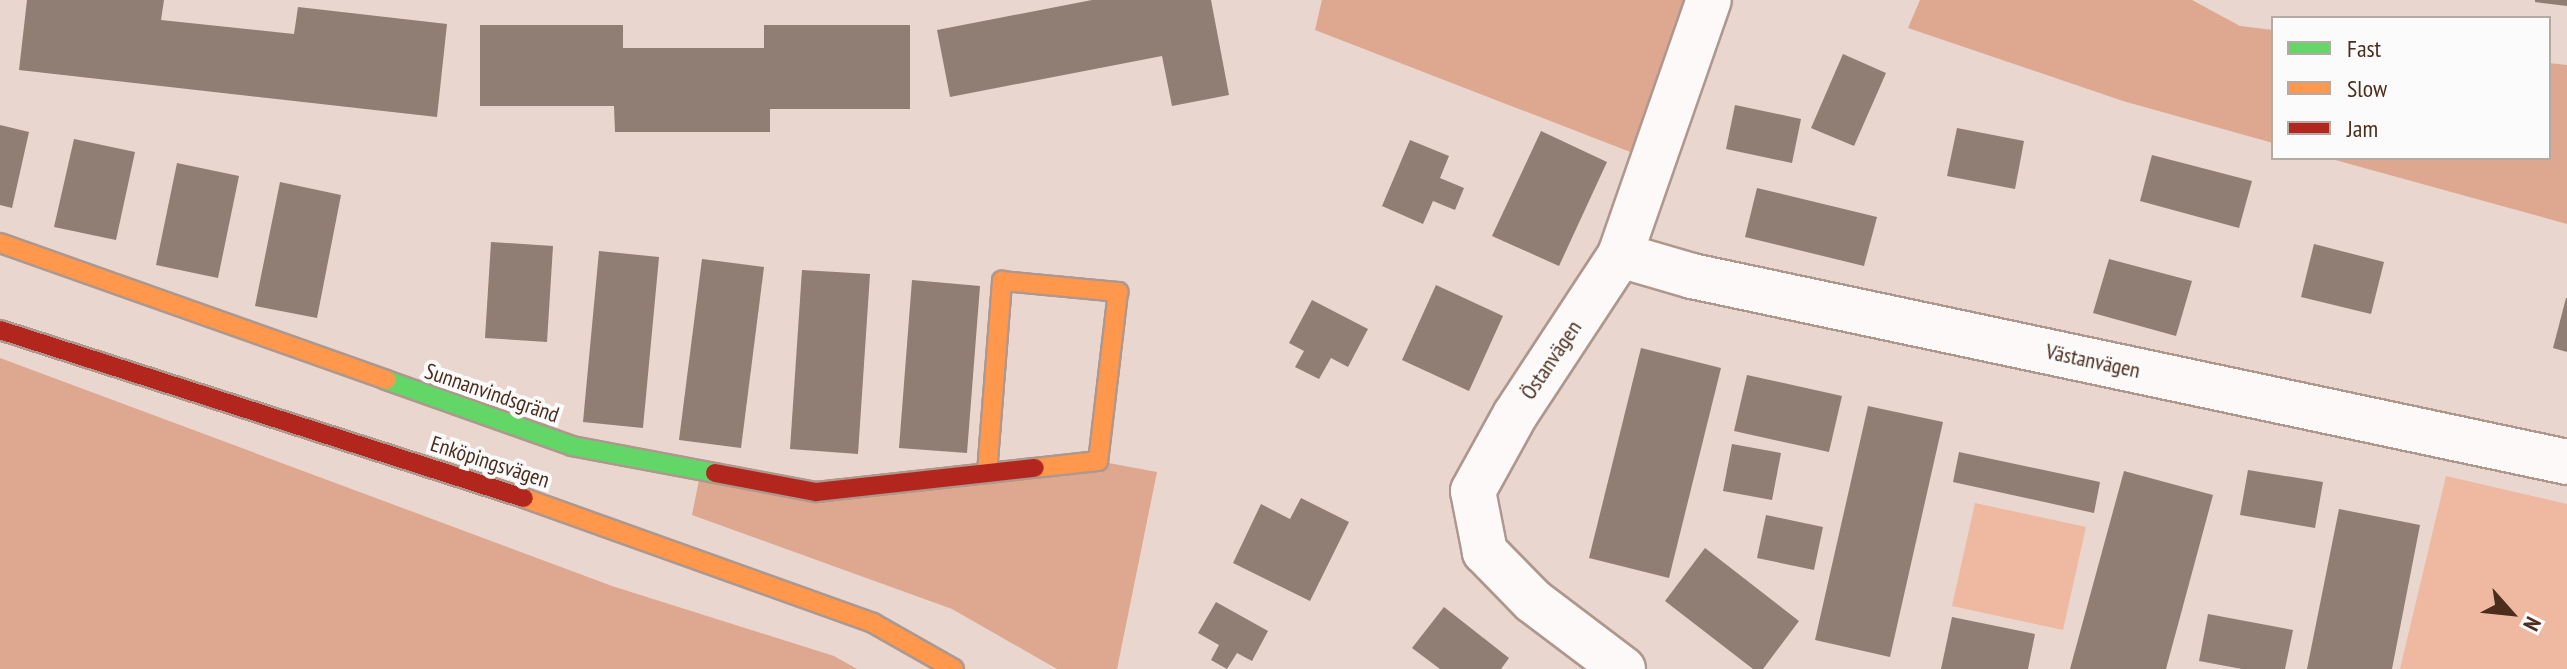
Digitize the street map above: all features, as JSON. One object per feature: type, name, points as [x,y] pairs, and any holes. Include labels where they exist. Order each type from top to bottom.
[{"type":"street","name":"Östanvägen","points":[[1623,669],[1533,601],[1485,552],[1473,491],[1515,415],[1620,255],[1709,0]]},
{"type":"street","name":"Sunnanvindsgränd","points":[[0,243],[572,446],[816,492],[1098,461],[1118,292],[1002,281],[987,473]]},
{"type":"street","name":"Västanvägen","points":[[1620,255],[1692,276],[2567,462]]},
{"type":"street","name":"Enköpingsvägen","points":[[0,330],[610,526],[873,623],[954,669]]},
{"type":"shaded area","points":[[1322,0],[1709,0],[1651,160],[1315,30]]},
{"type":"shaded area","points":[[1920,0],[2192,0],[2240,26],[2271,30],[2271,142],[2123,101],[1908,28]]},
{"type":"shaded area","points":[[2551,63],[2567,65],[2567,224],[2335,160],[2551,160]]},
{"type":"shaded area","points":[[0,358],[612,586],[834,656],[857,669],[0,669]]},
{"type":"shaded area","points":[[1098,461],[1157,472],[1117,669],[1057,669],[952,609],[692,515],[701,470],[816,492]]},
{"type":"shaded area","points":[[2446,476],[2567,504],[2567,669],[2400,669]]},
{"type":"shaded area","points":[[1975,503],[2086,527],[2063,630],[1952,606]]},
{"type":"building","points":[[27,0],[164,0],[161,20],[294,34],[298,7],[447,24],[437,117],[19,70]]},
{"type":"building","points":[[1092,0],[1211,0],[1229,95],[1172,106],[1162,56],[950,97],[937,30]]},
{"type":"building","points":[[2567,0],[2567,6],[2535,2]]},
{"type":"building","points":[[480,25],[623,25],[623,48],[764,48],[764,25],[910,25],[910,109],[770,109],[770,132],[615,132],[614,106],[480,106]]},
{"type":"building","points":[[1843,54],[1886,73],[1854,146],[1811,128]]},
{"type":"building","points":[[1735,105],[1801,119],[1792,163],[1726,149]]},
{"type":"building","points":[[0,125],[29,132],[12,208],[0,205]]},
{"type":"building","points":[[1957,128],[2024,141],[2015,189],[1947,176]]},
{"type":"building","points":[[1541,131],[1607,162],[1559,266],[1492,236]]},
{"type":"building","points":[[74,139],[135,152],[116,240],[54,227]]},
{"type":"building","points":[[1410,140],[1449,156],[1440,178],[1464,188],[1455,210],[1433,201],[1423,224],[1382,206]]},
{"type":"building","points":[[2152,155],[2252,181],[2239,228],[2140,201]]},
{"type":"building","points":[[177,163],[239,176],[218,278],[156,265]]},
{"type":"building","points":[[280,182],[341,195],[317,318],[255,306]]},
{"type":"building","points":[[1757,188],[1877,217],[1864,266],[1745,237]]},
{"type":"building","points":[[491,242],[553,246],[547,342],[485,338]]},
{"type":"building","points":[[2314,244],[2384,262],[2371,314],[2301,297]]},
{"type":"building","points":[[599,251],[659,257],[643,428],[583,422]]},
{"type":"building","points":[[702,259],[764,267],[741,448],[679,440]]},
{"type":"building","points":[[2109,259],[2192,281],[2176,336],[2093,313]]},
{"type":"building","points":[[802,270],[870,274],[858,454],[790,449]]},
{"type":"building","points":[[912,280],[980,286],[967,453],[899,448]]},
{"type":"building","points":[[1436,285],[1503,316],[1469,391],[1402,360]]},
{"type":"building","points":[[2567,298],[2567,352],[2553,348]]},
{"type":"building","points":[[1312,300],[1368,329],[1348,367],[1331,358],[1319,379],[1295,367],[1304,351],[1289,343]]},
{"type":"building","points":[[1641,348],[1721,368],[1669,578],[1589,558]]},
{"type":"building","points":[[1747,375],[1842,396],[1829,452],[1734,431]]},
{"type":"building","points":[[1868,406],[1943,422],[1890,657],[1815,640]]},
{"type":"building","points":[[1732,444],[1781,453],[1772,500],[1723,491]]},
{"type":"building","points":[[1959,452],[2100,482],[2094,513],[1953,482]]},
{"type":"building","points":[[2248,470],[2323,482],[2315,528],[2240,515]]},
{"type":"building","points":[[2124,471],[2213,495],[2166,669],[2070,669]]},
{"type":"building","points":[[1301,498],[1349,522],[1310,601],[1233,563],[1261,504],[1290,519]]},
{"type":"building","points":[[2339,509],[2420,525],[2392,669],[2307,669]]},
{"type":"building","points":[[1766,515],[1823,527],[1814,570],[1757,558]]},
{"type":"building","points":[[1705,548],[1799,621],[1763,669],[1753,669],[1665,601]]},
{"type":"building","points":[[1216,602],[1268,631],[1252,661],[1237,653],[1227,669],[1211,660],[1219,645],[1198,633]]},
{"type":"building","points":[[1444,607],[1509,658],[1501,669],[1440,669],[1412,648]]},
{"type":"building","points":[[2208,614],[2293,630],[2285,669],[2242,669],[2199,661]]},
{"type":"building","points":[[1952,617],[2035,634],[2028,669],[1941,669]]},
{"type":"traffic: fast","points":[[386,380],[572,446],[715,473]]},
{"type":"traffic: slow","points":[[0,243],[386,380]]},
{"type":"traffic: slow","points":[[987,473],[1002,281],[1118,292],[1098,461],[1035,468]]},
{"type":"traffic: slow","points":[[524,498],[873,623],[954,669]]},
{"type":"traffic: jam","points":[[0,330],[524,498]]},
{"type":"traffic: jam","points":[[715,473],[816,492],[1035,468]]}]
